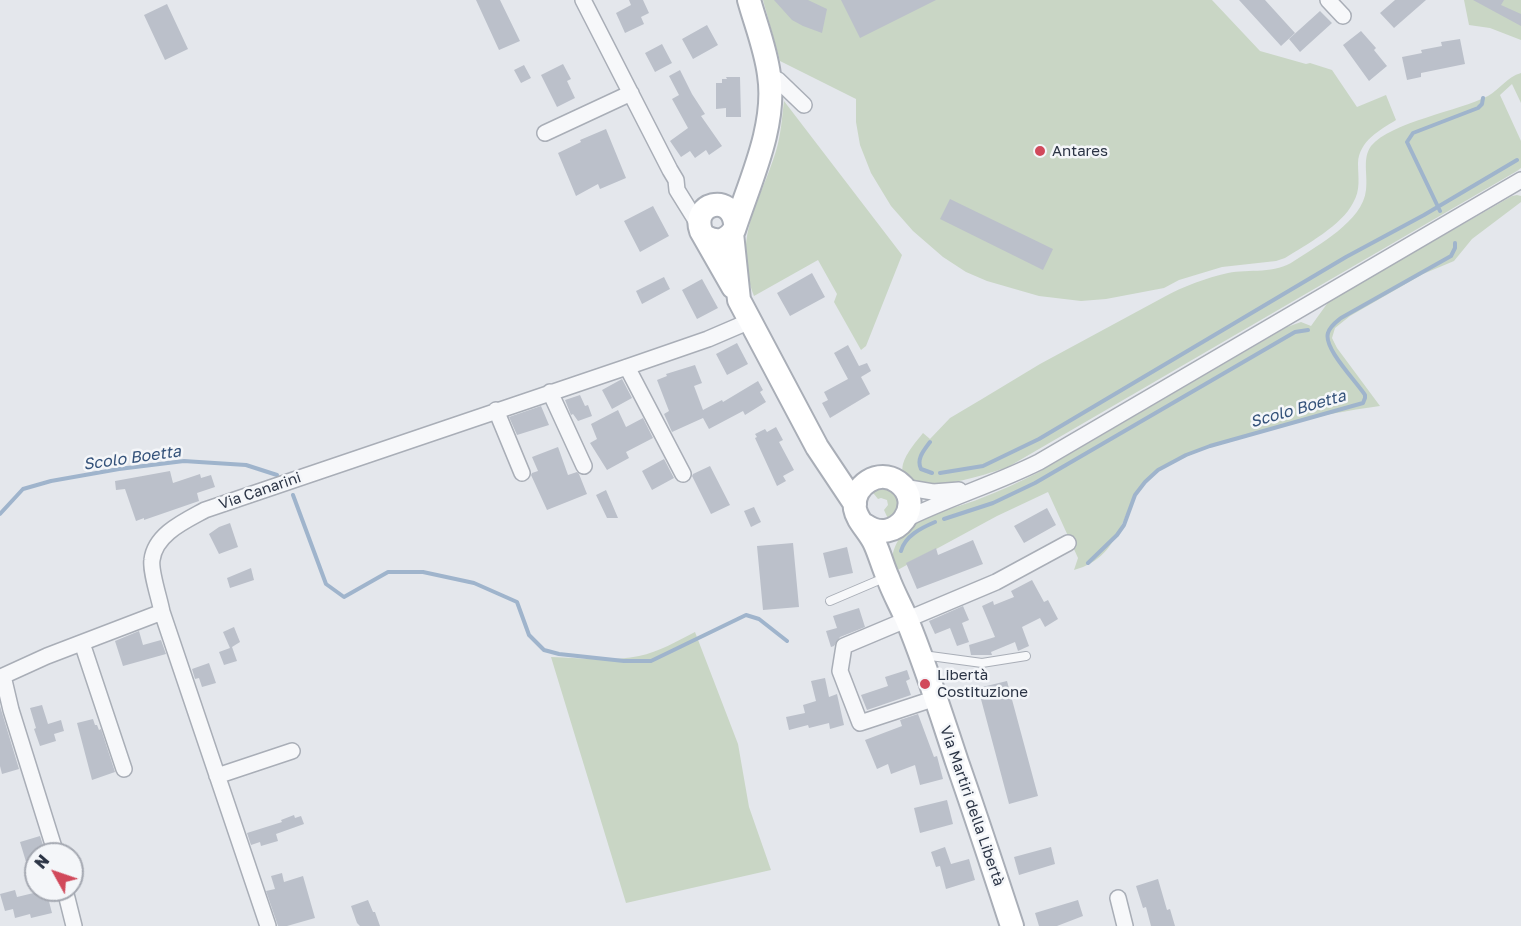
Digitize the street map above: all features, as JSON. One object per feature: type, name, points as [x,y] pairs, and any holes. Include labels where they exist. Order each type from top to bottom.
[{"type":"street","name":"Via Martiri della Libertà","points":[[583,0],[675,180],[677,190],[737,293],[817,447],[855,504],[858,518],[865,525],[875,544],[936,698],[1012,926]]},
{"type":"street","points":[[749,0],[770,76],[769,117],[760,154],[734,228],[720,241],[703,232],[701,214],[716,206],[749,181]]},
{"type":"street","points":[[1328,0],[1343,16]]},
{"type":"street","points":[[770,76],[778,80],[804,105]]},
{"type":"street","points":[[545,133],[631,93]]},
{"type":"street","name":"Via Martiri della Libertà","points":[[675,180],[695,199],[731,212],[734,228],[737,293]]},
{"type":"street","points":[[865,525],[878,531],[898,524],[932,506],[1013,475],[1039,462],[1521,180]]},
{"type":"street","name":"Via Canarini","points":[[268,926],[162,612],[152,561],[158,544],[167,532],[205,510],[708,339],[750,321]]},
{"type":"street","points":[[627,367],[682,474]]},
{"type":"street","points":[[550,392],[584,466]]},
{"type":"street","points":[[496,410],[522,473]]},
{"type":"street","name":"Via Martiri della Libertà","points":[[829,464],[854,479],[866,482],[885,477],[895,480],[908,496],[909,506],[884,554],[887,577]]},
{"type":"street","points":[[855,504],[857,494],[866,482]]},
{"type":"street","points":[[903,487],[933,492],[980,488]]},
{"type":"street","points":[[936,698],[860,723],[840,671],[844,646],[996,582],[1068,543]]},
{"type":"street","points":[[52,842],[2,677],[47,656],[162,612]]},
{"type":"street","points":[[82,643],[124,769]]},
{"type":"street","points":[[217,777],[292,751]]},
{"type":"street","points":[[1118,898],[1125,926]]},
{"type":"street","points":[[68,902],[74,926]]},
{"type":"lane","points":[[830,601],[887,577]]},
{"type":"lane","points":[[920,655],[982,663],[1026,656]]},
{"type":"green space","name":"Antares","points":[[763,0],[1212,0],[1260,51],[1332,70],[1357,107],[1386,95],[1396,120],[1371,137],[1362,148],[1358,163],[1357,193],[1348,211],[1323,234],[1285,258],[1222,267],[1179,280],[1164,288],[1106,299],[1081,301],[1039,296],[987,281],[966,272],[943,257],[913,231],[891,206],[871,173],[860,145],[856,122],[856,99],[780,61]]},
{"type":"green space","points":[[1464,0],[1521,0],[1521,40],[1490,28],[1469,25]]},
{"type":"green space","points":[[1521,73],[1521,103],[1512,84],[1500,95],[1521,141],[1521,168],[1517,171],[1008,467],[946,484],[913,483],[904,477],[904,460],[923,433],[930,439],[950,418],[1040,364],[1187,286],[1228,273],[1279,268],[1315,248],[1338,231],[1357,212],[1366,190],[1366,161],[1371,146],[1394,130],[1488,96],[1512,77]]},
{"type":"green space","points":[[784,101],[902,255],[866,346],[861,350],[834,302],[837,294],[818,260],[754,296],[748,275],[747,238],[750,222],[778,145]]},
{"type":"green space","points":[[1517,195],[1521,196],[1521,202],[1472,239],[1454,261],[1423,274],[1350,316],[1335,328],[1332,338],[1337,348],[1380,406],[1260,430],[1190,455],[1161,469],[1142,486],[1121,527],[1104,553],[1091,563],[1074,570],[1078,558],[1048,492],[997,516],[892,573],[893,555],[898,541],[919,521],[995,493],[1039,472],[1287,327],[1301,322],[1311,326],[1329,301]]},
{"type":"green space","points":[[881,485],[896,492],[900,508],[889,521],[884,510],[888,505],[887,500],[878,499],[870,489]]},
{"type":"green space","points":[[695,632],[738,744],[749,807],[771,870],[626,903],[551,657],[628,658],[661,649]]},
{"type":"building","points":[[476,0],[500,0],[520,41],[499,50]]},
{"type":"building","points":[[629,0],[643,0],[649,13],[641,17],[644,24],[625,33],[616,13],[631,5]]},
{"type":"building","points":[[774,0],[808,0],[827,9],[822,33],[792,20]]},
{"type":"building","points":[[841,0],[936,0],[860,38]]},
{"type":"building","points":[[1239,0],[1265,0],[1295,33],[1281,46]]},
{"type":"building","points":[[1395,0],[1426,0],[1394,28],[1380,13]]},
{"type":"building","points":[[1473,0],[1504,0],[1501,5],[1521,14],[1521,26]]},
{"type":"building","points":[[167,4],[188,49],[165,60],[144,15]]},
{"type":"building","points":[[1320,11],[1332,23],[1300,52],[1289,39]]},
{"type":"building","points":[[707,25],[718,45],[693,59],[682,39]]},
{"type":"building","points":[[1361,31],[1376,48],[1374,50],[1387,66],[1369,81],[1343,45]]},
{"type":"building","points":[[1460,39],[1465,64],[1421,73],[1421,77],[1407,80],[1402,57],[1442,46],[1441,42]]},
{"type":"building","points":[[662,44],[672,63],[655,72],[645,53]]},
{"type":"building","points":[[563,64],[571,79],[567,81],[575,98],[557,107],[541,75]]},
{"type":"building","points":[[524,65],[531,78],[521,83],[514,70]]},
{"type":"building","points":[[680,70],[705,114],[701,116],[722,146],[709,155],[706,150],[695,158],[690,151],[681,157],[670,141],[688,128],[672,99],[679,95],[669,76]]},
{"type":"building","points":[[726,77],[740,77],[741,117],[726,117],[726,108],[716,109],[716,83],[722,83],[722,79],[727,79]]},
{"type":"building","points":[[606,129],[626,178],[600,189],[598,184],[576,196],[558,153]]},
{"type":"building","points":[[950,199],[1053,249],[1043,270],[940,219]]},
{"type":"building","points":[[653,206],[669,236],[640,252],[624,221]]},
{"type":"building","points":[[812,273],[825,297],[790,316],[777,293]]},
{"type":"building","points":[[664,277],[670,289],[642,304],[636,291]]},
{"type":"building","points":[[702,279],[718,308],[697,319],[682,290]]},
{"type":"building","points":[[737,343],[748,364],[727,375],[716,354]]},
{"type":"building","points":[[848,345],[859,366],[867,363],[871,371],[861,377],[870,394],[830,418],[822,403],[828,400],[824,392],[848,379],[834,353]]},
{"type":"building","points":[[695,365],[702,383],[694,386],[703,410],[722,400],[723,402],[758,381],[763,390],[760,392],[766,402],[745,415],[743,411],[709,429],[703,418],[672,432],[664,414],[669,411],[657,380],[667,376],[666,374]]},
{"type":"building","points":[[622,379],[632,398],[612,409],[602,390]]},
{"type":"building","points":[[580,395],[585,406],[588,405],[592,416],[578,421],[573,414],[571,415],[565,400]]},
{"type":"building","points":[[541,406],[549,425],[517,435],[509,417]]},
{"type":"building","points":[[618,410],[626,427],[643,418],[653,438],[626,452],[629,458],[607,470],[590,443],[597,439],[591,424]]},
{"type":"building","points":[[776,427],[783,440],[779,442],[794,470],[783,476],[786,481],[777,486],[755,438],[757,437],[755,434],[765,429],[767,432]]},
{"type":"building","points":[[558,447],[568,475],[577,472],[579,474],[587,494],[547,510],[531,475],[538,471],[532,457]]},
{"type":"building","points":[[664,459],[674,478],[652,490],[642,471]]},
{"type":"building","points":[[710,466],[730,505],[711,514],[692,476]]},
{"type":"building","points":[[170,471],[173,483],[200,474],[201,478],[211,475],[215,487],[197,493],[199,501],[136,521],[125,489],[116,490],[115,481]]},
{"type":"building","points":[[606,490],[618,518],[607,518],[596,495]]},
{"type":"building","points":[[754,507],[761,522],[751,527],[744,511]]},
{"type":"building","points":[[1047,508],[1056,525],[1024,543],[1014,526]]},
{"type":"building","points":[[230,523],[238,547],[219,554],[209,534]]},
{"type":"building","points":[[973,540],[983,564],[917,589],[906,563],[936,548],[938,555]]},
{"type":"building","points":[[793,543],[799,607],[763,610],[757,546]]},
{"type":"building","points":[[847,547],[853,573],[829,578],[823,553]]},
{"type":"building","points":[[251,568],[254,580],[230,588],[227,578]]},
{"type":"building","points":[[1032,580],[1044,602],[1048,600],[1058,619],[1045,627],[1040,618],[1022,627],[1029,646],[1018,651],[1015,642],[991,652],[992,655],[971,655],[969,645],[995,637],[982,606],[993,601],[994,605],[1014,597],[1011,591]]},
{"type":"building","points":[[963,606],[969,620],[962,623],[969,642],[957,646],[950,628],[935,634],[929,621]]},
{"type":"building","points":[[859,608],[865,627],[840,637],[831,647],[826,631],[837,628],[833,616]]},
{"type":"building","points":[[234,627],[240,642],[232,647],[237,661],[224,665],[219,652],[230,648],[223,632]]},
{"type":"building","points":[[139,631],[143,645],[161,640],[166,654],[123,666],[115,641]]},
{"type":"building","points":[[209,663],[216,683],[202,687],[199,678],[195,679],[192,669]]},
{"type":"building","points":[[907,670],[910,679],[906,681],[911,695],[867,710],[861,695],[888,686],[885,677]]},
{"type":"building","points":[[825,678],[829,697],[837,694],[844,725],[830,729],[829,723],[789,730],[786,717],[805,713],[803,705],[816,701],[811,681]]},
{"type":"building","points":[[1007,681],[1038,796],[1009,804],[978,688]]},
{"type":"building","points":[[42,705],[48,724],[61,720],[64,731],[54,734],[56,741],[40,746],[30,708]]},
{"type":"building","points":[[0,706],[19,769],[2,774],[0,766]]},
{"type":"building","points":[[918,714],[934,757],[937,756],[943,779],[920,785],[915,765],[891,774],[888,764],[877,769],[865,740],[902,726],[900,720]]},
{"type":"building","points":[[93,719],[99,730],[101,729],[115,772],[92,780],[77,723]]},
{"type":"building","points":[[947,800],[953,824],[920,833],[914,808]]},
{"type":"building","points":[[294,815],[295,818],[301,816],[304,824],[276,834],[278,841],[261,846],[260,842],[251,845],[247,833],[282,822],[281,820]]},
{"type":"building","points":[[40,836],[42,842],[24,842],[24,855],[20,842]]},
{"type":"building","points":[[945,847],[951,864],[969,859],[975,880],[946,889],[940,866],[936,867],[931,852]]},
{"type":"building","points":[[1051,847],[1055,864],[1019,875],[1014,857]]},
{"type":"building","points":[[282,873],[284,882],[303,876],[315,918],[287,926],[278,926],[266,891],[275,889],[271,876]]},
{"type":"building","points":[[1158,879],[1167,910],[1170,909],[1175,926],[1151,926],[1146,907],[1143,908],[1136,886]]},
{"type":"building","points":[[15,890],[17,897],[24,895],[24,902],[49,902],[52,913],[31,918],[30,914],[15,918],[13,909],[5,911],[0,894]]},
{"type":"building","points":[[368,900],[380,926],[360,926],[357,923],[351,906]]},
{"type":"building","points":[[1078,900],[1083,916],[1057,926],[1039,926],[1035,913]]},
{"type":"waterway","name":"Scolo Boetta","points":[[1440,211],[1407,142],[1413,133],[1478,108],[1483,98]]},
{"type":"waterway","points":[[940,473],[983,466],[1039,439],[1346,257],[1424,215],[1517,160]]},
{"type":"waterway","name":"Scolo Boetta","points":[[1088,563],[1117,535],[1124,525],[1135,495],[1158,470],[1186,455],[1210,446],[1363,403],[1365,395],[1330,347],[1328,339],[1330,328],[1341,318],[1451,256],[1455,243]]},
{"type":"waterway","points":[[944,519],[993,503],[1035,483],[1295,332],[1308,330]]},
{"type":"waterway","points":[[930,442],[919,462],[921,469],[932,473]]},
{"type":"waterway","name":"Scolo Boetta","points":[[0,514],[23,489],[51,481],[119,469],[184,461],[246,465],[277,475]]},
{"type":"waterway","name":"Scolo Boetta","points":[[293,495],[326,584],[344,597],[388,572],[423,572],[474,583],[517,602],[529,635],[544,650],[559,654],[624,661],[651,661],[746,615],[759,619],[787,641]]},
{"type":"waterway","points":[[901,551],[910,537],[935,522]]},
{"type":"place","name":"Antares","points":[[1040,151]]},
{"type":"place","name":"Libertà Costituzione","points":[[925,684]]}]
